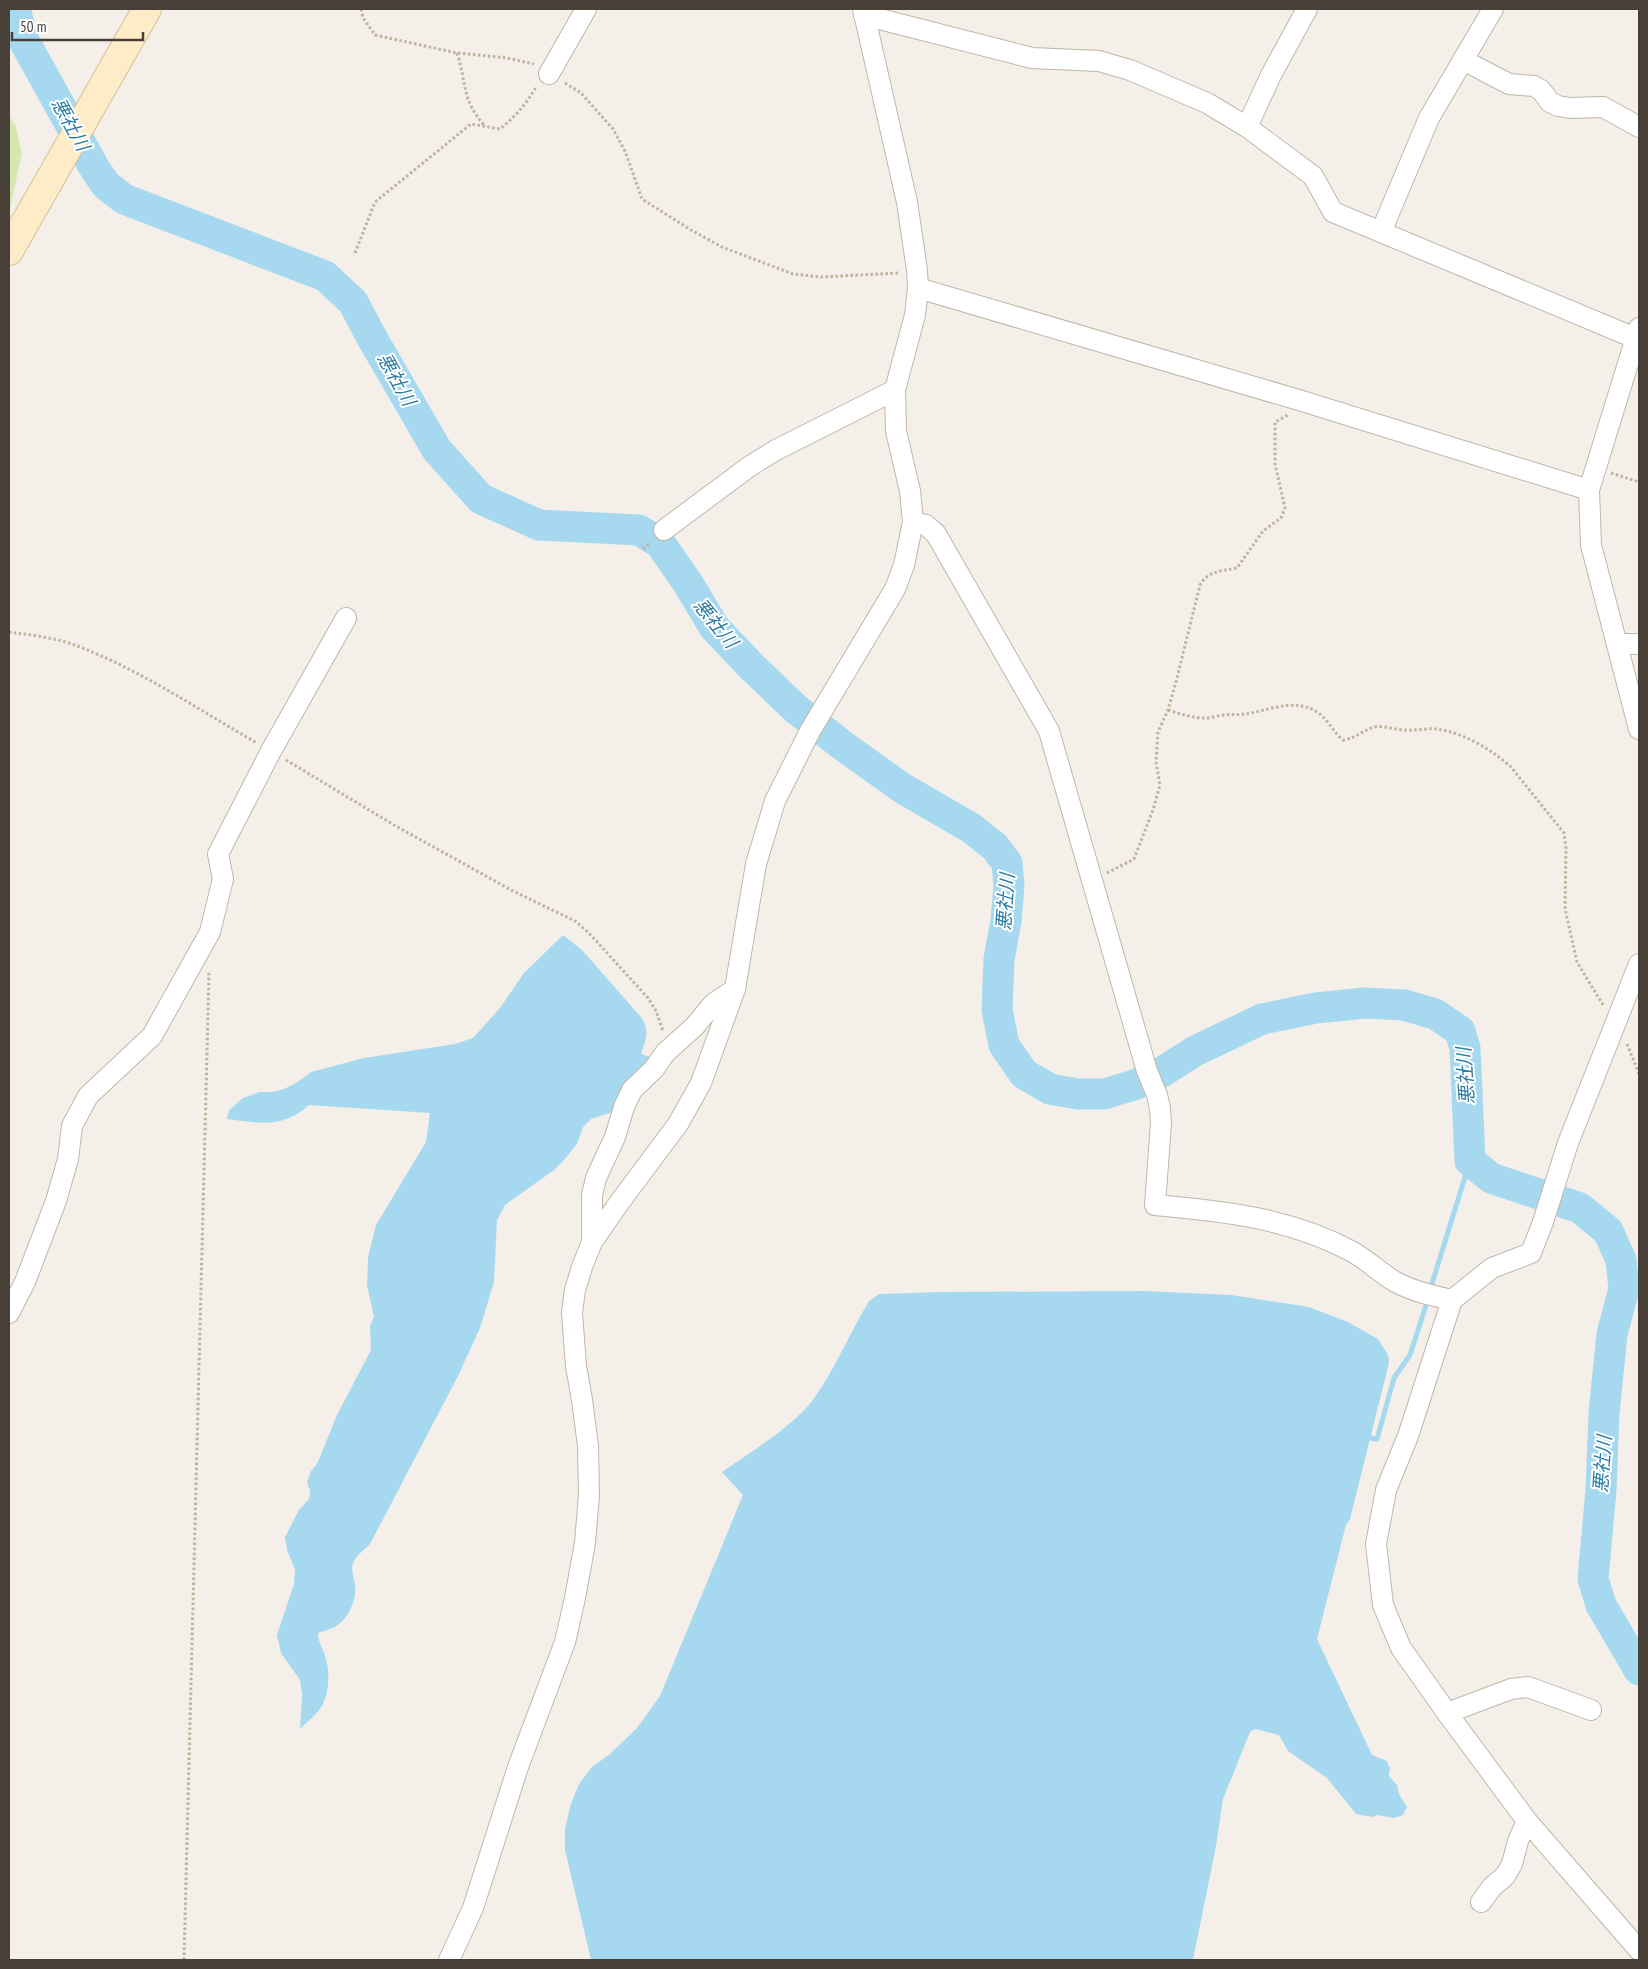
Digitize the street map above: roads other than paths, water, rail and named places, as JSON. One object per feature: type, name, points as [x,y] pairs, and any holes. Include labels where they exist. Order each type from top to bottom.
[{"type":"main road","points":[[9,251],[147,9]]},
{"type":"street","points":[[547,72],[586,9]]},
{"type":"street","points":[[1246,127],[1271,75],[1307,9]]},
{"type":"street","points":[[1381,232],[1429,118],[1493,9]]},
{"type":"street","points":[[449,1960],[472,1908],[518,1767],[565,1642],[575,1598],[585,1543],[589,1495],[588,1446],[576,1366],[572,1313],[575,1290],[582,1267],[592,1242],[678,1124],[704,1075],[735,989],[756,864],[775,801],[810,731],[894,589],[904,565],[913,522],[910,491],[896,431],[895,390],[915,315],[918,279],[907,202],[864,12],[1032,58],[1099,61],[1130,70],[1207,103],[1246,127],[1314,176],[1333,212],[1638,336],[1589,490],[1591,545],[1639,729]]},
{"type":"street","points":[[1463,60],[1509,84],[1534,86],[1541,90],[1550,102],[1558,106],[1570,108],[1603,107],[1639,127]]},
{"type":"street","points":[[918,279],[1302,402],[1589,490]]},
{"type":"street","points":[[664,530],[750,466],[895,390]]},
{"type":"street","points":[[913,522],[926,525],[936,534],[1049,731],[1147,1071],[1157,1095],[1161,1123],[1155,1205],[1238,1214],[1286,1224],[1351,1251],[1395,1282],[1437,1296],[1492,1268],[1531,1253],[1568,1143],[1639,964]]},
{"type":"street","points":[[9,1313],[25,1282],[56,1201],[68,1159],[72,1126],[88,1096],[152,1036],[210,932],[222,879],[218,854],[271,751],[346,618]]},
{"type":"street","points":[[1618,644],[1639,644]]},
{"type":"street","points":[[592,1242],[592,1195],[596,1178],[612,1143],[624,1106],[632,1090],[654,1069],[665,1053],[695,1026],[713,1004],[735,989]]},
{"type":"street","points":[[1437,1296],[1408,1436],[1386,1490],[1376,1544],[1383,1605],[1400,1648],[1447,1714],[1527,1821],[1639,1950]]},
{"type":"street","points":[[1447,1714],[1511,1689],[1528,1687],[1591,1710]]},
{"type":"street","points":[[1481,1902],[1492,1887],[1505,1876],[1512,1864],[1518,1841],[1527,1821]]},
{"type":"water","points":[[563,935],[582,950],[641,1017],[646,1026],[646,1040],[641,1054],[652,1058],[619,1105],[610,1113],[591,1119],[583,1127],[577,1144],[564,1160],[554,1170],[505,1205],[497,1220],[494,1282],[480,1328],[458,1376],[370,1544],[354,1561],[352,1570],[355,1597],[350,1610],[338,1625],[318,1633],[327,1665],[327,1689],[322,1706],[300,1729],[302,1695],[300,1680],[281,1653],[277,1635],[294,1584],[295,1570],[287,1550],[285,1537],[299,1510],[309,1499],[310,1491],[307,1482],[311,1471],[317,1464],[337,1415],[371,1350],[370,1326],[374,1317],[367,1285],[368,1257],[376,1225],[426,1142],[430,1113],[309,1105],[289,1118],[260,1123],[227,1119],[229,1110],[243,1098],[260,1092],[284,1089],[311,1072],[364,1058],[455,1044],[473,1038],[500,1008],[524,973]]},
{"type":"water","points":[[1144,1291],[1231,1295],[1309,1307],[1348,1322],[1378,1339],[1388,1355],[1387,1371],[1350,1519],[1346,1525],[1317,1639],[1372,1755],[1387,1761],[1390,1769],[1389,1776],[1397,1785],[1399,1794],[1407,1807],[1403,1815],[1394,1818],[1356,1814],[1327,1778],[1288,1751],[1279,1735],[1255,1729],[1250,1732],[1223,1799],[1216,1846],[1193,1960],[591,1960],[565,1850],[565,1828],[571,1804],[579,1784],[592,1767],[610,1754],[637,1728],[660,1696],[743,1495],[722,1472],[770,1439],[812,1401],[828,1377],[869,1301],[879,1294]]},
{"type":"waterway","name":"悪社川","points":[[15,9],[23,39],[95,169],[106,185],[124,199],[325,276],[353,302],[437,450],[481,499],[539,525],[639,530],[660,543],[689,585],[714,627],[796,709],[902,788],[971,828],[995,847],[1007,863],[1009,886],[1006,921],[999,959],[997,1010],[1004,1045],[1024,1074],[1050,1089],[1078,1094],[1104,1094],[1134,1085],[1162,1072],[1195,1051],[1262,1019],[1316,1008],[1365,1003],[1404,1005],[1435,1014],[1460,1031],[1465,1048],[1470,1161],[1491,1178],[1580,1208],[1608,1231],[1621,1260],[1624,1289],[1612,1334],[1604,1413],[1601,1490],[1593,1579],[1601,1605],[1639,1670]]},
{"type":"waterway","points":[[1430,1290],[1470,1161]]},
{"type":"waterway","points":[[1371,1438],[1377,1439],[1394,1378],[1410,1355],[1428,1299]]}]
